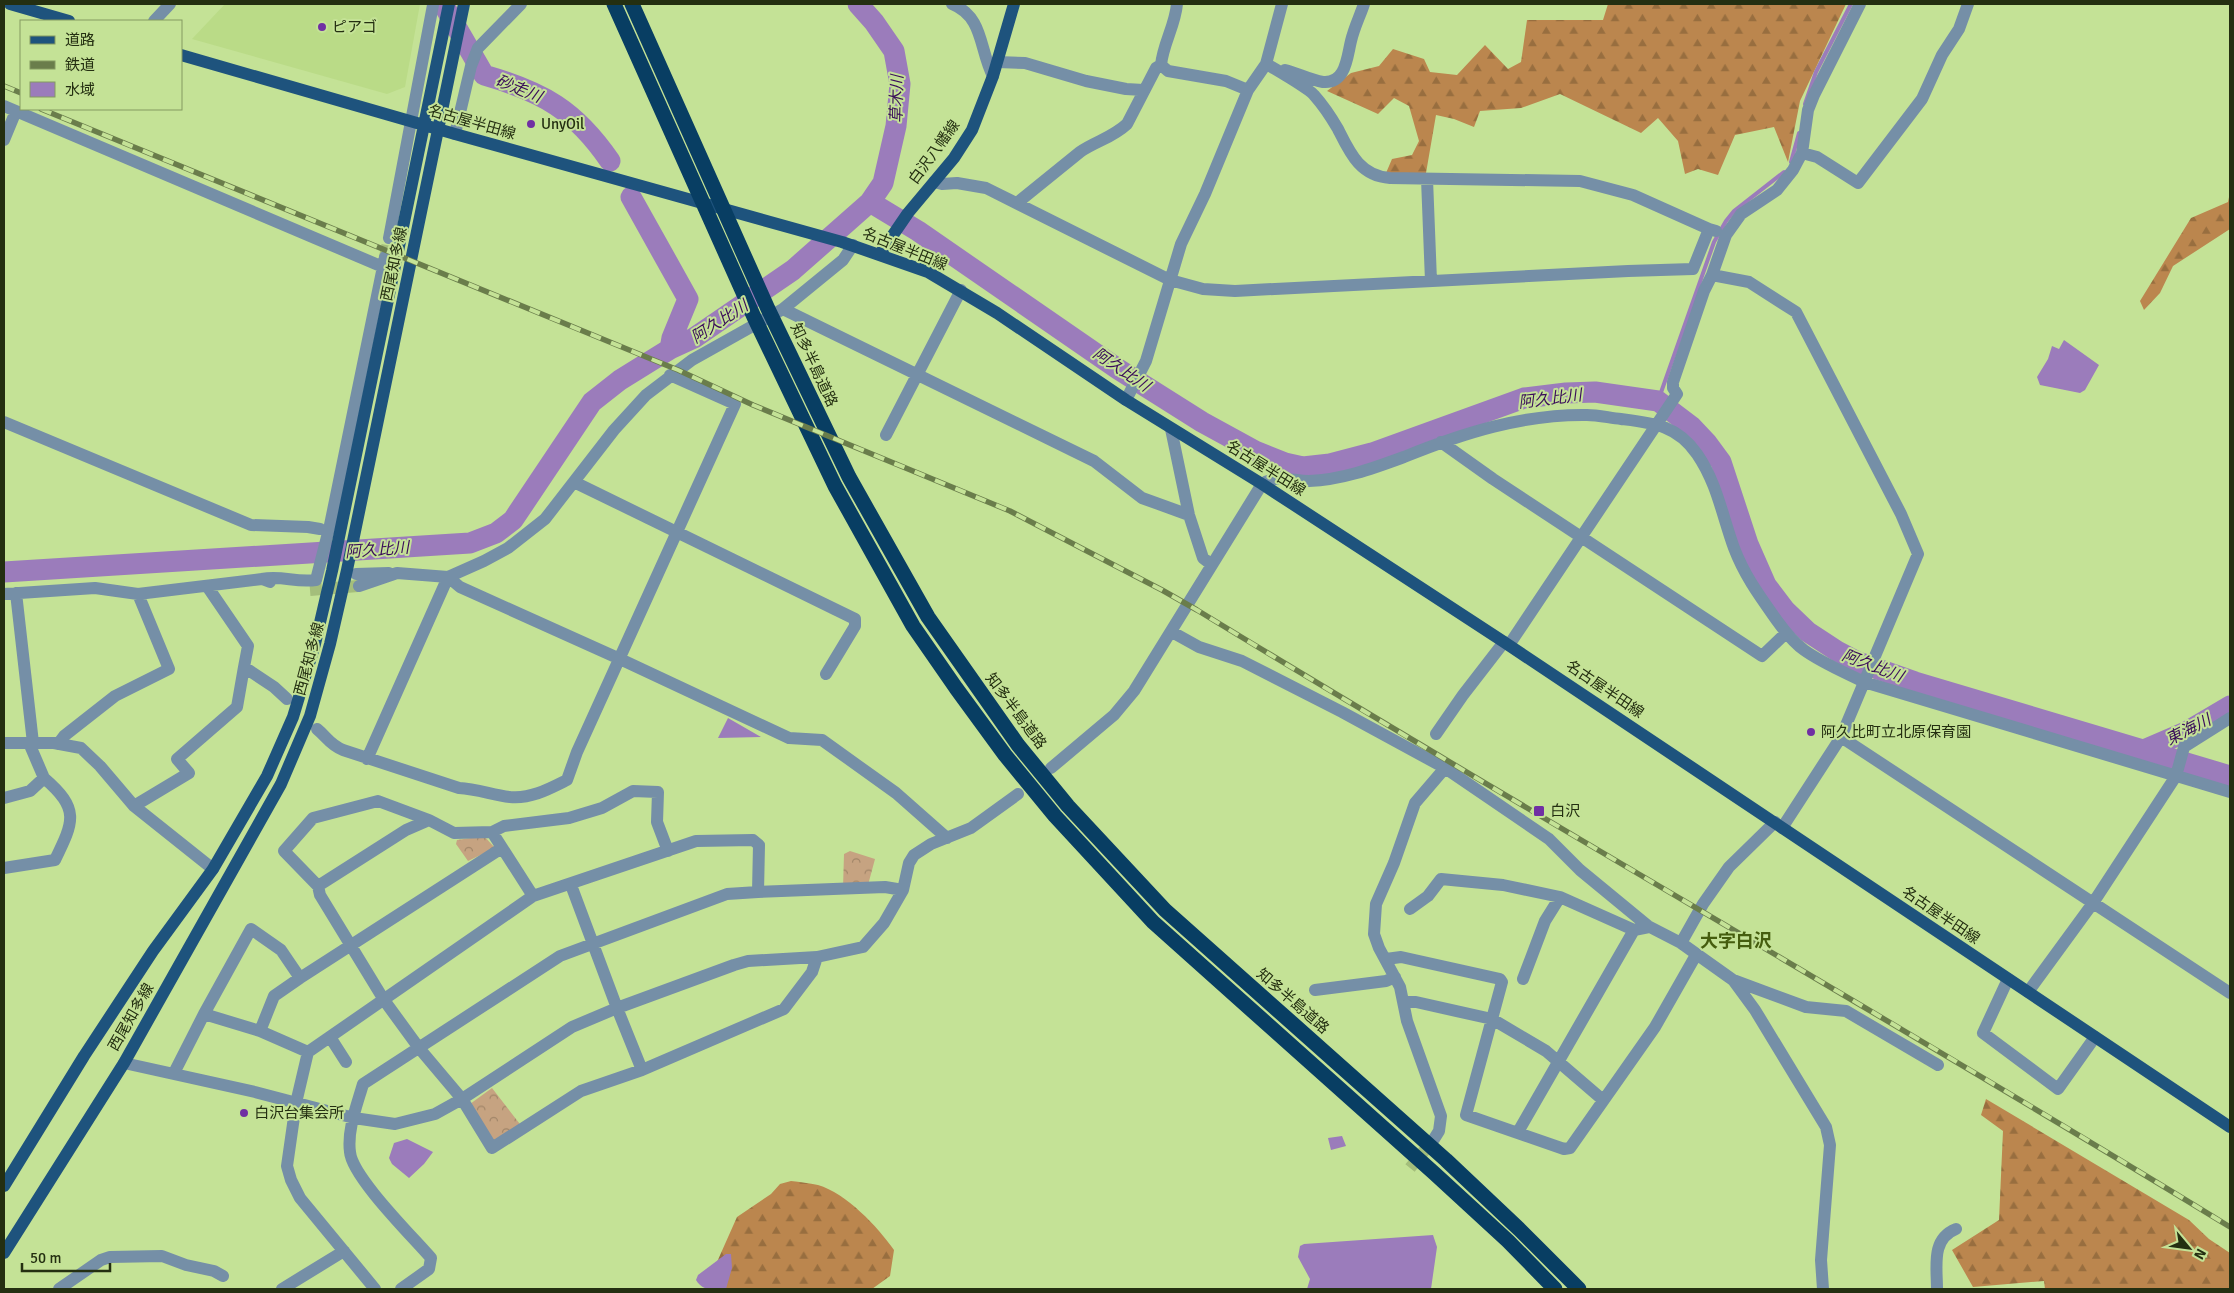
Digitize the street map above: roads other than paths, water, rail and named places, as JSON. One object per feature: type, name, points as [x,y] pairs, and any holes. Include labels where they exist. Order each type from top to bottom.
[{"type":"highway","points":[[614,4],[795,406],[835,486],[919,633],[1005,755],[1062,823],[1154,922],[1434,1173],[1508,1241],[1555,1289]]},
{"type":"highway","name":"知多半島道路","points":[[632,4],[702,165],[803,384],[849,477],[928,616],[969,678],[1018,745],[1068,806],[1165,910],[1446,1160],[1520,1228],[1579,1289]]},
{"type":"main road","points":[[10,4],[66,20]]},
{"type":"main road","name":"西尾知多線","points":[[4,1186],[106,1022],[153,951],[213,869],[267,776],[293,717],[315,644],[332,571],[449,4]]},
{"type":"main road","name":"白沢八幡線","points":[[880,254],[908,213],[954,158],[972,130],[993,76],[1014,4]]},
{"type":"main road","name":"西尾知多線","points":[[4,1253],[124,1063],[281,784],[310,716],[330,644],[354,577],[464,5]]},
{"type":"main road","name":"名古屋半田線","points":[[182,54],[455,134],[814,234],[880,254],[928,272],[961,290],[1126,400],[1262,484],[1507,643],[2230,1128]]},
{"type":"street","points":[[155,20],[170,4]]},
{"type":"street","points":[[455,134],[470,66],[478,48],[521,4]]},
{"type":"street","points":[[952,4],[965,9],[974,19],[985,60],[993,76]]},
{"type":"street","points":[[1161,65],[1162,54],[1175,21],[1177,4]]},
{"type":"street","points":[[1126,400],[1146,361],[1181,244],[1205,194],[1248,90],[1266,64],[1282,4]]},
{"type":"street","points":[[1278,70],[1287,70],[1322,82],[1330,82],[1337,78],[1346,66],[1351,40],[1364,4]]},
{"type":"street","points":[[934,182],[942,184],[957,183],[986,188],[1170,280],[1203,289],[1235,291],[1693,269],[1718,232],[1785,182],[1802,153],[1811,103],[1860,4]]},
{"type":"street","points":[[1802,153],[1817,158],[1858,184],[1922,99],[1942,55],[1959,29],[1968,4]]},
{"type":"street","points":[[389,238],[434,5]]},
{"type":"street","points":[[997,62],[1025,63],[1086,81],[1126,89],[1143,90]]},
{"type":"street","points":[[1266,64],[1312,93],[1329,116],[1348,151],[1369,173],[1383,178],[1580,181],[1633,195],[1718,232]]},
{"type":"street","points":[[1017,203],[1080,152],[1090,145],[1115,135],[1127,124],[1143,90],[1156,68],[1161,65]]},
{"type":"street","points":[[1161,65],[1168,71],[1226,81],[1248,90]]},
{"type":"street","points":[[4,140],[10,108],[384,262],[323,532],[316,580],[297,582],[277,576],[138,594],[95,588],[10,594],[31,743],[44,778],[61,793],[70,811],[72,820],[70,829],[55,860],[4,868]]},
{"type":"street","points":[[1427,179],[1432,281]]},
{"type":"street","points":[[1436,734],[1463,695],[1507,643],[1583,536],[1675,398],[1677,394],[1673,388],[1673,382],[1704,291],[1712,275],[1718,232]]},
{"type":"street","points":[[354,577],[396,573],[448,577],[484,561],[514,543],[546,519],[614,430],[646,395],[692,360],[783,309],[843,260],[847,244]]},
{"type":"street","points":[[1681,943],[1703,904],[1729,867],[1778,825],[1841,737],[1918,554],[1914,541],[1796,312],[1749,282],[1712,275]]},
{"type":"street","points":[[886,435],[961,290]]},
{"type":"street","points":[[783,309],[1094,461],[1142,498],[1189,515]]},
{"type":"street","points":[[317,729],[326,736],[331,744],[367,759],[414,772],[459,788],[475,789],[510,797],[522,797],[542,792],[567,780],[577,752],[735,404],[670,375]]},
{"type":"street","points":[[1051,768],[1124,705],[1172,632],[1262,484],[1270,478],[1309,481],[1351,474],[1373,468],[1441,442],[1506,423],[1538,417],[1589,415],[1658,424],[1675,432],[1684,439],[1705,466],[1713,480],[1740,564],[1753,589],[1785,634],[1803,650],[1864,682],[2230,792]]},
{"type":"street","points":[[4,422],[251,525],[308,527],[323,532]]},
{"type":"street","points":[[1171,428],[1189,515],[1203,558],[1212,565]]},
{"type":"street","points":[[1441,442],[1493,479],[1583,536],[1762,656],[1785,634]]},
{"type":"street","points":[[574,482],[855,618],[855,626],[826,674]]},
{"type":"street","points":[[448,577],[460,588],[620,658],[789,738],[822,740],[896,794],[948,838]]},
{"type":"street","points":[[367,759],[448,577]]},
{"type":"street","points":[[262,579],[296,589],[310,590]]},
{"type":"street","points":[[134,806],[189,773],[177,759],[237,707],[248,646],[207,586]]},
{"type":"street","points":[[58,744],[64,736],[115,696],[169,668],[138,594]]},
{"type":"street","points":[[1172,632],[1199,647],[1242,661],[1342,712],[1445,768],[1549,839],[1580,870],[1650,927],[1681,943],[1733,980],[1806,1007],[1846,1011],[1938,1065]]},
{"type":"street","points":[[244,667],[274,687],[287,700]]},
{"type":"street","points":[[2028,992],[2093,903],[2176,776],[2184,747],[2230,718]]},
{"type":"street","points":[[1841,737],[2230,993]]},
{"type":"street","points":[[4,743],[58,744],[81,748],[100,766],[134,806],[213,869]]},
{"type":"street","points":[[1434,1139],[1440,1131],[1441,1116],[1407,1021],[1404,1002],[1395,977],[1379,948],[1374,934],[1376,904],[1394,863],[1415,803],[1445,768]]},
{"type":"street","points":[[4,798],[30,791],[44,778]]},
{"type":"street","points":[[668,851],[657,822],[658,792],[633,791],[602,808],[569,818],[504,826],[492,832],[454,833],[429,820],[378,801],[313,818],[284,851],[318,886],[320,895],[384,1000],[419,1048],[462,1099],[492,1148],[581,1091],[642,1070],[784,1009],[812,972],[817,957]]},
{"type":"street","points":[[124,1063],[174,1073],[354,1118],[394,1124],[434,1114],[462,1099],[572,1028],[616,1008],[748,961],[817,957],[863,946],[884,923],[903,890],[909,863],[914,856],[931,844],[972,828],[1018,794]]},
{"type":"street","points":[[318,886],[406,830],[429,820]]},
{"type":"street","points":[[492,832],[533,896]]},
{"type":"street","points":[[375,1289],[300,1198],[291,1180],[287,1166],[296,1103],[308,1052],[533,896],[572,885],[696,841],[754,840],[759,845],[758,892]]},
{"type":"street","points":[[260,1031],[274,996],[502,848]]},
{"type":"street","points":[[1410,909],[1428,896],[1441,878],[1503,884],[1560,897],[1634,930],[1650,927]]},
{"type":"street","points":[[572,885],[616,1008],[642,1070]]},
{"type":"street","points":[[401,1289],[429,1269],[431,1258],[355,1169],[349,1152],[354,1118],[363,1084],[560,956],[727,894],[885,888],[903,890]]},
{"type":"street","points":[[1523,979],[1545,922],[1560,897]]},
{"type":"street","points":[[174,1073],[251,929],[281,950],[300,978]]},
{"type":"street","points":[[1518,1132],[1634,930]]},
{"type":"street","points":[[1386,959],[1401,957],[1500,978],[1502,982],[1466,1115],[1564,1149],[1570,1148],[1655,1027],[1696,955]]},
{"type":"street","points":[[1316,990],[1386,981],[1395,977]]},
{"type":"street","points":[[2008,979],[1983,1033],[2058,1089],[2095,1037]]},
{"type":"street","points":[[1733,980],[1755,1010],[1826,1127],[1830,1145],[1821,1260],[1823,1289]]},
{"type":"street","points":[[1404,1002],[1416,1002],[1492,1019],[1546,1051],[1603,1100]]},
{"type":"street","points":[[204,1014],[260,1031],[308,1052]]},
{"type":"street","points":[[330,1037],[346,1062]]},
{"type":"street","points":[[1937,1289],[1936,1249],[1947,1233],[1956,1229]]},
{"type":"street","points":[[282,1289],[344,1251]]},
{"type":"street","points":[[60,1289],[101,1260],[110,1257],[162,1256],[186,1265],[214,1270],[223,1276]]},
{"type":"water","points":[[2064,340],[2099,365],[2085,390],[2080,393],[2040,385],[2037,377],[2048,359],[2052,346],[2059,349]]},
{"type":"water","points":[[728,718],[761,737],[718,738]]},
{"type":"water","points":[[1342,1136],[1346,1146],[1331,1150],[1328,1138]]},
{"type":"water","points":[[407,1139],[433,1152],[424,1164],[409,1178],[392,1164],[389,1158],[394,1143]]},
{"type":"water","points":[[1433,1235],[1437,1247],[1431,1289],[1307,1289],[1310,1279],[1298,1257],[1300,1246],[1304,1244]]},
{"type":"water","points":[[726,1254],[731,1254],[732,1268],[726,1289],[709,1289],[699,1284],[696,1280],[698,1275]]},
{"type":"waterway","name":"砂走川","points":[[443,4],[484,75],[524,88],[556,105],[584,128],[610,161]]},
{"type":"waterway","name":"阿久比川","points":[[4,572],[470,543],[496,533],[513,520],[592,402],[620,380],[670,349],[694,338],[793,270],[870,202],[883,183],[896,126],[900,84],[894,51],[874,22],[858,4]]},
{"type":"waterway","points":[[1805,104],[1816,72],[1851,4]]},
{"type":"waterway","points":[[1791,162],[1799,133]]},
{"type":"waterway","points":[[1658,401],[1714,242],[1734,211],[1784,172]]},
{"type":"waterway","name":"砂走川","points":[[631,197],[688,299],[672,338],[670,349]]},
{"type":"waterway","name":"阿久比川","points":[[870,202],[918,231],[1118,369],[1202,422],[1255,451],[1285,463],[1303,467],[1330,464],[1372,453],[1524,398],[1595,392],[1658,401],[1691,426],[1721,462],[1748,544],[1766,585],[1785,610],[1808,632],[1858,662],[1915,682],[2230,776]]},
{"type":"waterway","name":"東海川","points":[[2144,750],[2186,732],[2230,706]]},
{"type":"tunnel","points":[[385,257],[389,238]]},
{"type":"tunnel","points":[[310,590],[359,586]]},
{"type":"tunnel","points":[[1410,1168],[1434,1139]]},
{"type":"railway","points":[[4,86],[20,93]]},
{"type":"railway","points":[[43,110],[678,370],[753,405],[1010,511],[1197,610],[1972,1071],[2230,1227]]},
{"type":"place","name":"ピアゴ","points":[[322,27]]},
{"type":"place","name":"UnyOil","points":[[531,124]]},
{"type":"place","name":"阿久比町立北原保育園","points":[[1811,732]]},
{"type":"place","name":"白沢","points":[[1539,811]]},
{"type":"place","name":"白沢台集会所","points":[[244,1113]]},
{"type":"district","name":"大字白沢","points":[[1736,941]]},
{"type":"water label","name":"草木川","points":[[896,99]]}]
